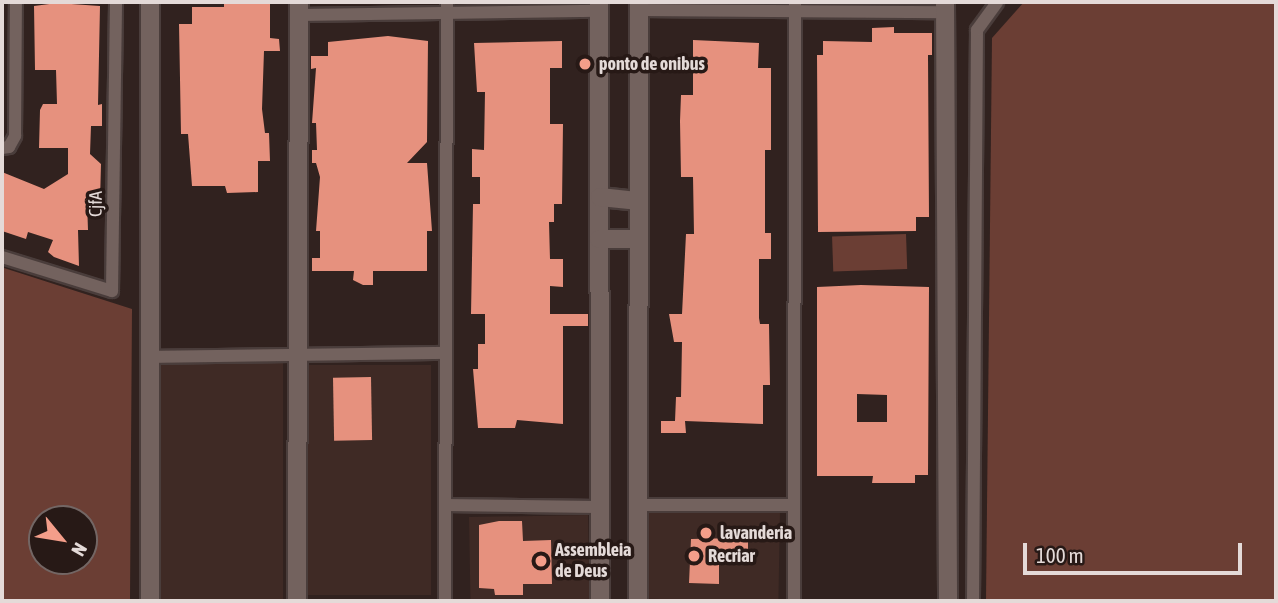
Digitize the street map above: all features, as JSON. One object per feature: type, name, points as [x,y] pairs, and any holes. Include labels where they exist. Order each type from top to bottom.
[{"type":"street","points":[[2,148],[9,147],[15,136],[16,2]]},
{"type":"street","name":"CjfA","points":[[2,257],[112,291],[117,2]]},
{"type":"street","points":[[150,2],[150,601]]},
{"type":"street","points":[[973,601],[977,30],[998,2]]},
{"type":"street","points":[[297,601],[299,8],[599,6],[597,507],[600,601]]},
{"type":"street","points":[[638,601],[639,6],[795,6],[945,7],[948,601]]},
{"type":"street","points":[[794,601],[795,6]]},
{"type":"street","points":[[444,601],[447,7]]},
{"type":"street","points":[[600,197],[637,201]]},
{"type":"street","points":[[599,239],[637,239]]},
{"type":"street","points":[[150,357],[446,353]]},
{"type":"street","points":[[445,505],[597,507]]},
{"type":"street","points":[[638,505],[794,505]]},
{"type":"shaded area","points":[[1024,2],[1276,2],[1276,601],[986,601],[992,38]]},
{"type":"shaded area","points":[[906,234],[907,269],[833,272],[832,237]]},
{"type":"shaded area","points":[[4,268],[132,309],[130,601],[2,601]]},
{"type":"shaded area","points":[[157,363],[283,363],[283,601],[157,601]]},
{"type":"shaded area","points":[[305,365],[431,365],[431,595],[305,595]]},
{"type":"shaded area","points":[[648,508],[780,510],[778,601],[646,599]]},
{"type":"shaded area","points":[[588,515],[590,601],[470,601],[469,517]]},
{"type":"building","points":[[224,2],[270,2],[270,38],[279,39],[280,51],[264,51],[262,109],[265,133],[269,133],[270,161],[258,161],[258,192],[227,193],[225,186],[192,186],[188,134],[181,134],[179,24],[192,24],[192,7],[224,7]]},
{"type":"building","points":[[57,3],[100,6],[98,105],[102,104],[102,126],[91,126],[90,154],[101,164],[100,201],[87,201],[88,230],[78,230],[79,266],[48,252],[53,240],[28,232],[26,239],[2,231],[2,172],[44,189],[68,174],[68,148],[39,148],[40,110],[43,104],[57,104],[56,70],[35,70],[34,6]]},
{"type":"building","points":[[894,27],[894,33],[932,33],[932,55],[928,55],[929,217],[916,217],[916,231],[818,232],[817,55],[823,55],[823,41],[872,42],[872,28]]},
{"type":"building","points":[[388,36],[428,41],[427,142],[407,163],[427,163],[432,231],[427,231],[427,271],[373,271],[373,285],[363,285],[353,280],[354,271],[312,271],[312,258],[320,258],[320,231],[316,231],[320,177],[316,163],[312,163],[312,150],[317,150],[316,123],[312,123],[316,68],[311,69],[311,56],[328,56],[328,42]]},
{"type":"building","points":[[693,40],[759,43],[758,68],[771,68],[771,150],[765,150],[765,233],[771,233],[771,259],[759,259],[759,318],[760,324],[769,324],[770,385],[763,385],[763,424],[685,421],[686,433],[661,433],[661,421],[675,421],[676,397],[681,397],[682,342],[674,342],[669,314],[682,314],[686,234],[694,234],[693,177],[681,177],[680,121],[681,95],[693,95]]},
{"type":"building","points":[[562,41],[562,68],[550,68],[550,124],[563,124],[562,204],[554,204],[554,222],[549,222],[550,259],[563,259],[563,287],[550,286],[550,314],[588,314],[588,326],[563,326],[563,424],[517,420],[515,428],[478,428],[473,369],[478,369],[478,344],[485,344],[485,314],[471,314],[473,204],[480,204],[480,177],[472,177],[472,149],[484,150],[485,92],[477,92],[474,43]]},
{"type":"building","points":[[817,287],[929,287],[928,475],[915,475],[915,483],[872,483],[873,476],[817,476]],"holes":[[[857,394],[887,395],[887,422],[857,422]]]},
{"type":"building","points":[[371,377],[372,440],[334,441],[333,378]]},
{"type":"building","points":[[499,521],[522,521],[523,541],[551,540],[552,584],[523,584],[523,595],[495,595],[494,589],[479,588],[479,525]]},
{"type":"building","points":[[691,539],[748,540],[748,562],[719,562],[719,584],[689,583]]},
{"type":"place","name":"ponto de onibus","points":[[585,64]]},
{"type":"place","name":"lavanderia","points":[[706,533]]},
{"type":"place","name":"Recriar","points":[[694,556]]},
{"type":"place","name":"Assembleia de Deus","points":[[541,561]]}]
